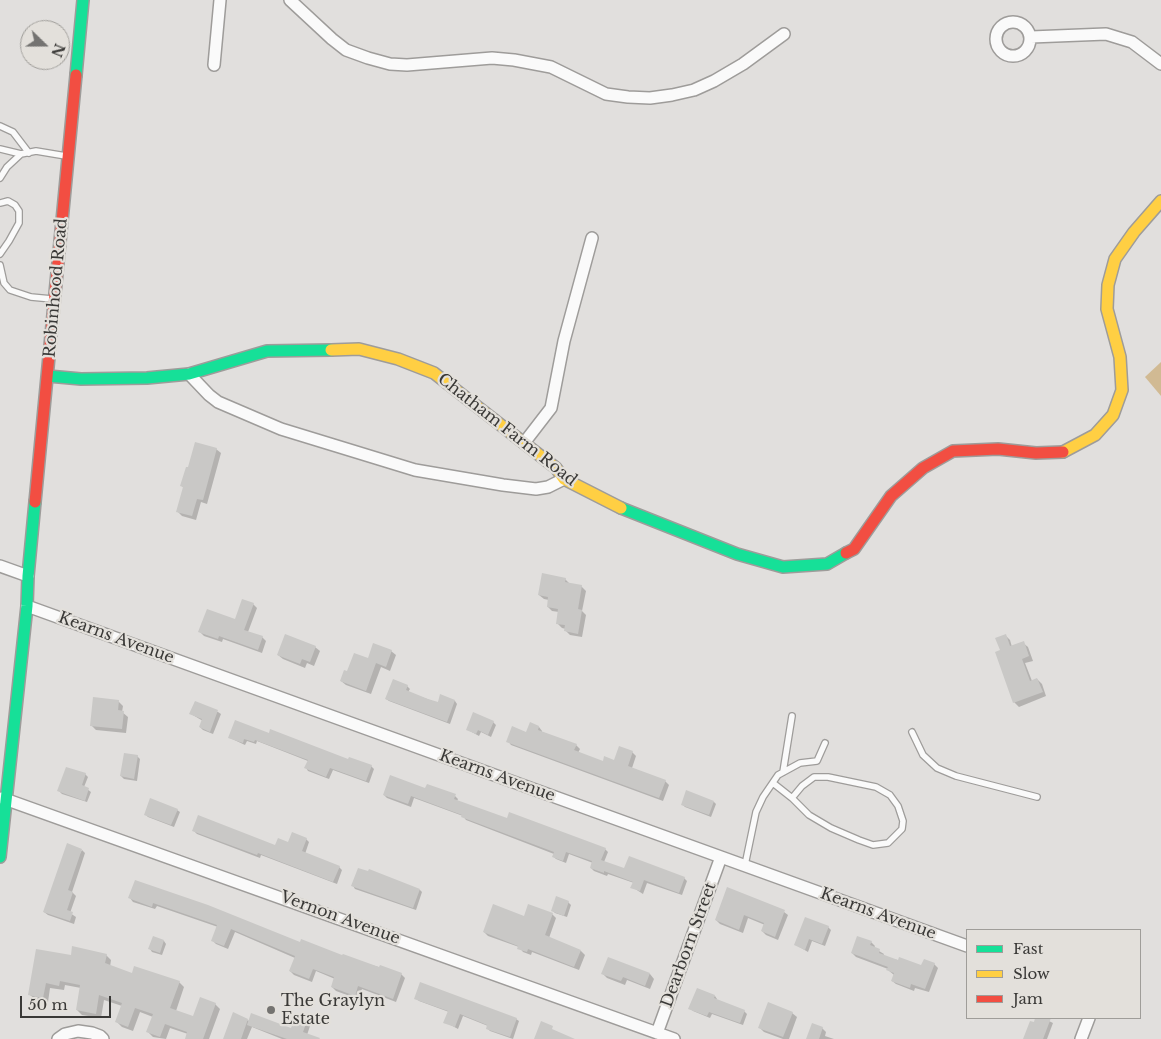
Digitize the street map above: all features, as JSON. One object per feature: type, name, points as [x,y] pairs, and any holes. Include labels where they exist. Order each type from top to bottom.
[{"type":"street","name":"Robinhood Road","points":[[0,856],[3,798],[27,606],[28,576],[83,0]]},
{"type":"street","points":[[214,65],[220,0]]},
{"type":"street","points":[[290,0],[346,50],[368,58],[390,64],[407,65],[492,58],[514,60],[551,67],[606,94],[628,97],[650,98],[672,95],[701,87],[743,64],[784,34]]},
{"type":"street","points":[[1031,37],[1106,34],[1132,42],[1161,64]]},
{"type":"street","name":"Chatham Farm Road","points":[[48,376],[80,379],[147,378],[189,374],[267,351],[359,349],[398,359],[434,374],[556,468],[564,479],[620,508],[737,554],[783,567],[827,564],[854,549],[891,496],[923,468],[952,451],[998,450],[1060,453],[1095,435],[1113,415],[1122,390],[1120,357],[1107,309],[1108,285],[1115,259],[1134,232],[1161,201]]},
{"type":"street","points":[[524,443],[550,408],[564,342],[592,238]]},
{"type":"street","points":[[189,374],[218,402],[281,429],[406,467],[503,485],[536,489],[548,487],[564,479]]},
{"type":"street","points":[[0,566],[28,576]]},
{"type":"street","name":"Kearns Avenue","points":[[27,606],[966,946]]},
{"type":"street","name":"Vernon Avenue","points":[[3,798],[674,1039]]},
{"type":"street","name":"Dearborn Street","points":[[657,1033],[721,857]]},
{"type":"street","points":[[1081,1039],[1089,1019]]},
{"type":"street","points":[[58,1039],[71,1032],[85,1032],[104,1038]]},
{"type":"lane","points":[[0,126],[12,132],[29,153]]},
{"type":"lane","points":[[0,149],[22,154],[36,151],[68,156]]},
{"type":"lane","points":[[0,178],[7,167],[22,154]]},
{"type":"lane","points":[[0,203],[8,201],[15,205],[19,211],[19,223],[0,254]]},
{"type":"lane","points":[[0,265],[4,282],[10,290],[54,300]]},
{"type":"lane","points":[[783,772],[792,716]]},
{"type":"lane","points":[[912,732],[923,755],[937,768],[956,776],[1037,797]]},
{"type":"lane","points":[[745,866],[756,812],[763,797],[778,775],[800,763],[817,760],[825,743]]},
{"type":"lane","points":[[773,783],[809,815],[831,828],[873,844],[888,843],[902,830],[903,820],[898,806],[890,795],[876,787],[828,777],[814,777],[802,786],[792,798]]},
{"type":"shaded area","points":[[1161,362],[1161,396],[1145,377]]},
{"type":"building","points":[[195,442],[217,448],[203,500],[197,499],[192,516],[176,512],[183,487],[180,486]]},
{"type":"building","points":[[542,573],[566,578],[565,582],[582,585],[578,609],[582,610],[578,634],[564,631],[565,625],[556,624],[558,609],[547,607],[548,597],[538,595]]},
{"type":"building","points":[[242,599],[254,603],[244,630],[263,636],[258,650],[219,636],[218,639],[198,632],[207,609],[235,619]]},
{"type":"building","points":[[285,634],[316,646],[310,662],[302,659],[300,664],[277,655]]},
{"type":"building","points":[[1006,634],[1010,646],[1024,641],[1029,656],[1022,659],[1030,681],[1037,678],[1043,692],[1013,703],[995,652],[1000,650],[995,638]]},
{"type":"building","points":[[373,643],[392,650],[386,667],[376,663],[366,691],[340,681],[344,670],[347,671],[354,653],[368,658]]},
{"type":"building","points":[[393,679],[408,685],[406,690],[428,699],[438,702],[440,694],[455,700],[447,722],[385,699]]},
{"type":"building","points":[[93,697],[119,700],[118,710],[124,711],[122,729],[90,726]]},
{"type":"building","points":[[195,701],[218,710],[210,732],[199,727],[202,719],[189,714]]},
{"type":"building","points":[[473,712],[494,721],[488,735],[478,730],[476,734],[466,730]]},
{"type":"building","points":[[235,720],[269,733],[270,729],[348,759],[349,757],[372,765],[366,781],[330,768],[326,777],[304,768],[308,760],[255,740],[254,742],[244,739],[243,743],[228,738]]},
{"type":"building","points":[[530,722],[539,726],[538,730],[577,744],[574,750],[603,761],[604,756],[614,760],[619,746],[633,751],[628,766],[666,780],[659,798],[506,742],[512,726],[526,732]]},
{"type":"building","points":[[124,753],[138,755],[134,779],[120,776]]},
{"type":"building","points":[[66,767],[86,773],[82,785],[89,788],[85,801],[57,791]]},
{"type":"building","points":[[390,775],[425,788],[427,784],[456,794],[454,799],[507,818],[509,812],[606,848],[601,860],[624,868],[629,856],[685,877],[679,893],[644,880],[640,891],[630,888],[633,882],[590,868],[592,861],[566,852],[563,861],[552,857],[554,852],[411,796],[408,804],[383,795]]},
{"type":"building","points":[[686,790],[714,801],[709,815],[681,805]]},
{"type":"building","points":[[150,798],[178,809],[171,825],[144,815]]},
{"type":"building","points":[[198,815],[275,845],[278,838],[288,842],[292,832],[307,838],[302,851],[340,866],[333,882],[258,853],[257,855],[192,831]]},
{"type":"building","points":[[67,843],[82,849],[68,890],[73,892],[67,910],[73,912],[70,921],[43,912]]},
{"type":"building","points":[[358,868],[368,871],[369,869],[420,889],[413,908],[351,886]]},
{"type":"building","points":[[135,880],[208,905],[300,942],[301,939],[342,955],[402,973],[393,999],[358,986],[355,996],[331,987],[334,977],[313,969],[309,979],[289,971],[295,956],[231,929],[224,946],[211,941],[217,925],[153,903],[152,907],[128,898]]},
{"type":"building","points":[[727,887],[785,910],[775,937],[761,931],[764,923],[744,915],[739,930],[715,920]]},
{"type":"building","points":[[556,896],[569,901],[564,916],[551,911]]},
{"type":"building","points":[[493,904],[524,916],[528,904],[553,913],[545,935],[581,950],[574,967],[528,949],[527,952],[517,949],[518,946],[483,932]]},
{"type":"building","points":[[805,917],[829,926],[822,944],[809,939],[805,950],[794,945]]},
{"type":"building","points":[[153,936],[164,940],[160,953],[148,949]]},
{"type":"building","points":[[857,936],[872,941],[870,945],[880,949],[879,953],[898,960],[899,957],[921,965],[924,959],[935,963],[925,989],[911,984],[910,988],[891,981],[894,973],[886,970],[888,967],[851,953]]},
{"type":"building","points":[[72,946],[107,954],[105,963],[132,973],[134,966],[180,981],[170,1008],[193,1016],[200,997],[216,1003],[203,1039],[185,1039],[187,1032],[165,1024],[160,1037],[146,1032],[153,1014],[135,1008],[128,1027],[115,1022],[122,1003],[99,995],[96,1014],[76,1010],[80,985],[60,981],[59,986],[46,983],[43,998],[28,995],[36,949],[71,955]]},
{"type":"building","points":[[608,957],[650,973],[645,986],[623,977],[621,981],[601,974]]},
{"type":"building","points":[[420,982],[517,1018],[510,1037],[486,1029],[487,1025],[460,1014],[455,1027],[443,1023],[448,1011],[414,999]]},
{"type":"building","points":[[697,988],[715,995],[714,998],[745,1010],[740,1023],[709,1012],[707,1016],[688,1009]]},
{"type":"building","points":[[768,1002],[793,1012],[783,1037],[758,1028]]},
{"type":"building","points":[[233,1012],[248,1019],[241,1039],[223,1039]]},
{"type":"building","points":[[251,1013],[291,1028],[296,1014],[308,1018],[303,1032],[320,1038],[287,1039],[247,1025]]},
{"type":"building","points":[[1035,1019],[1051,1019],[1043,1039],[1023,1039],[1030,1021],[1034,1022]]},
{"type":"building","points":[[541,1021],[553,1026],[552,1029],[575,1039],[534,1039]]},
{"type":"building","points":[[812,1023],[823,1027],[819,1039],[806,1039]]},
{"type":"traffic: fast","points":[[76,75],[83,0]]},
{"type":"traffic: fast","points":[[48,376],[81,379],[147,378],[189,374],[267,351],[331,350]]},
{"type":"traffic: fast","points":[[0,857],[27,606],[35,502]]},
{"type":"traffic: fast","points":[[621,508],[737,554],[783,567],[827,564],[846,553]]},
{"type":"traffic: slow","points":[[1063,452],[1095,435],[1113,415],[1122,390],[1120,357],[1107,309],[1108,285],[1115,259],[1134,232],[1161,201]]},
{"type":"traffic: slow","points":[[331,350],[359,349],[398,359],[434,373],[556,468],[564,479],[621,508]]},
{"type":"traffic: jam","points":[[35,502],[76,75]]},
{"type":"traffic: jam","points":[[846,553],[854,549],[891,496],[923,468],[953,451],[998,449],[1036,453],[1063,452]]},
{"type":"place","name":"The Graylyn Estate","points":[[271,1010]]}]
